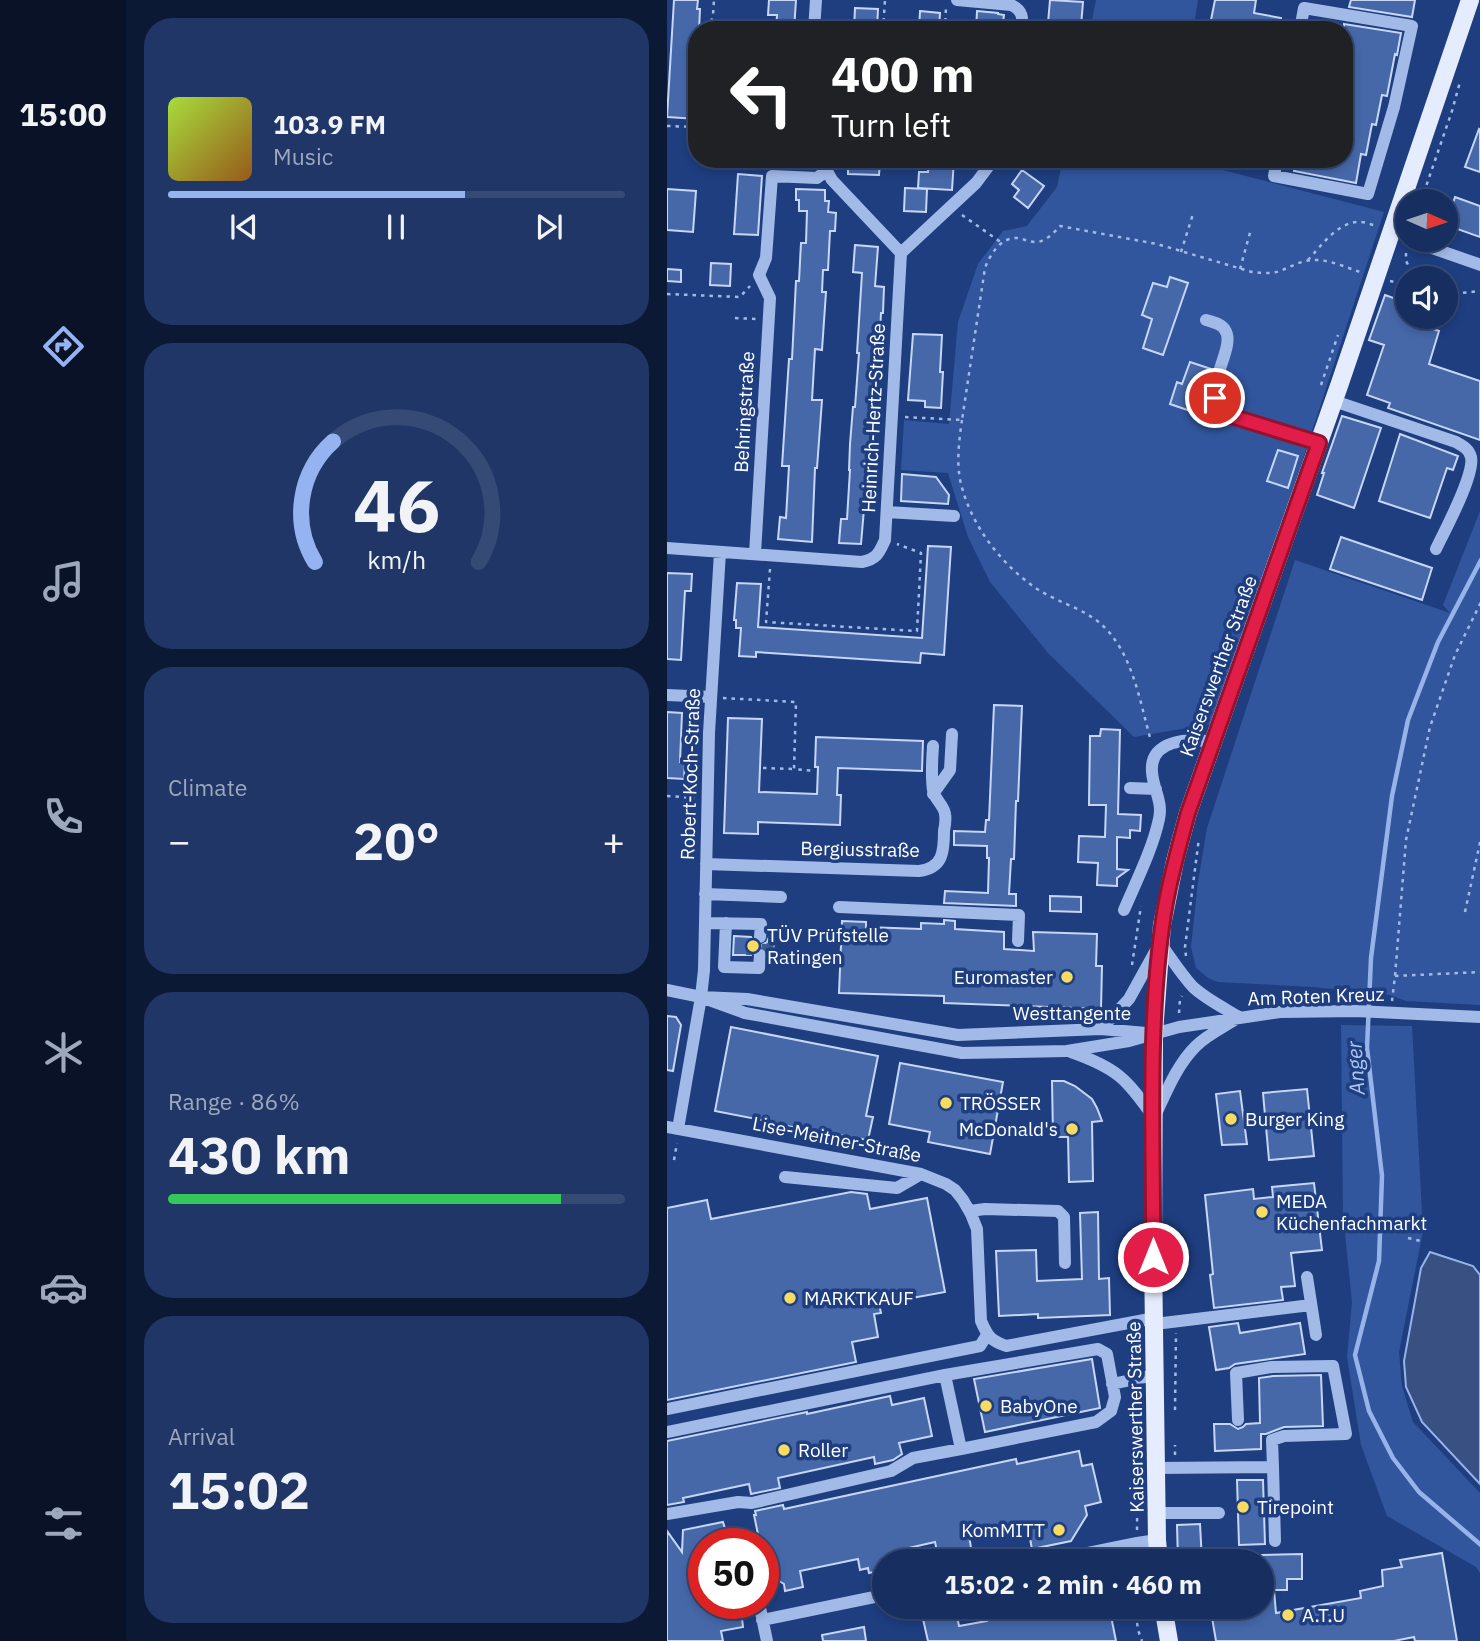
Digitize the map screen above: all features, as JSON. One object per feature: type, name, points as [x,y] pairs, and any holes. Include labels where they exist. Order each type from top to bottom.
[{"type":"main road","name":"Kaiserswerther Straße","points":[[1413,189],[1470,0]]},
{"type":"main road","name":"Kaiserswerther Straße","points":[[1158,1549],[1153,1033],[1162,925],[1188,813],[1319,443],[1327,396],[1377,276],[1395,243]]},
{"type":"main road","points":[[1165,1619],[1169,1641]]},
{"type":"street","points":[[815,21],[816,0]]},
{"type":"street","points":[[957,0],[1017,7],[1021,12],[1022,21]]},
{"type":"street","points":[[1275,168],[1274,176],[1368,194],[1394,107],[1412,26],[1314,5],[1304,8],[1302,21]]},
{"type":"street","points":[[759,275],[766,258],[772,176],[817,178],[822,168]]},
{"type":"street","points":[[825,168],[844,193],[900,253],[976,183],[987,168]]},
{"type":"street","points":[[1444,252],[1480,265]]},
{"type":"street","name":"Heinrich-Hertz-Straße","points":[[667,548],[862,562],[873,559],[885,540],[900,253]]},
{"type":"street","name":"Behringstraße","points":[[755,554],[753,494],[770,298],[759,275]]},
{"type":"street","points":[[1206,320],[1224,327],[1227,332],[1227,344],[1215,388],[1219,407],[1241,420],[1319,443]]},
{"type":"street","points":[[1327,396],[1456,442],[1471,455],[1472,465],[1467,482],[1436,549]]},
{"type":"street","points":[[887,512],[954,516]]},
{"type":"street","name":"Robert-Koch-Straße","points":[[701,997],[704,970],[706,799],[720,552]]},
{"type":"street","points":[[667,695],[711,697]]},
{"type":"street","points":[[933,794],[950,770],[952,734]]},
{"type":"street","points":[[1124,910],[1159,819],[1159,798],[1151,769],[1155,754],[1161,747],[1180,741],[1213,742]]},
{"type":"street","points":[[933,746],[933,794]]},
{"type":"street","points":[[1130,788],[1156,789]]},
{"type":"street","name":"Bergiusstraße","points":[[705,864],[929,870],[936,866],[944,847],[945,812],[933,794]]},
{"type":"street","points":[[705,894],[781,897]]},
{"type":"street","points":[[840,907],[1019,915],[1018,941]]},
{"type":"street","points":[[705,923],[726,923],[759,932]]},
{"type":"street","points":[[726,923],[724,967],[758,960]]},
{"type":"street","points":[[1101,1029],[1129,999],[1160,943],[1192,985],[1239,1017],[1196,1046],[1174,1075],[1154,1118]]},
{"type":"street","name":"Westtangente","points":[[667,990],[701,997],[745,1013],[962,1053],[1067,1051],[1129,1041],[1153,1033]]},
{"type":"street","points":[[675,1128],[701,997]]},
{"type":"street","name":"Westtangente","points":[[701,997],[747,999],[958,1035],[1101,1029],[1153,1033]]},
{"type":"street","name":"Am Roten Kreuz","points":[[1153,1033],[1280,1012],[1356,1011],[1480,1017]]},
{"type":"street","points":[[1067,1051],[1107,1066],[1120,1075],[1137,1093],[1154,1118]]},
{"type":"street","name":"Lise-Meitner-Straße","points":[[675,1128],[921,1174],[946,1184],[955,1190],[970,1211],[977,1229],[981,1321],[987,1335]]},
{"type":"street","points":[[785,1177],[897,1188],[921,1174]]},
{"type":"street","points":[[970,1211],[1058,1211],[1064,1217],[1065,1263]]},
{"type":"street","points":[[1307,1277],[1316,1335]]},
{"type":"street","points":[[667,1409],[980,1346],[987,1335],[993,1341],[1006,1346],[1155,1321],[1176,1322],[1311,1305]]},
{"type":"street","points":[[667,1432],[945,1375],[1098,1349],[1107,1354],[1115,1397],[1111,1411],[1096,1422],[913,1458],[891,1471],[752,1503],[738,1502],[667,1514]]},
{"type":"street","points":[[1238,1420],[1236,1373],[1272,1367],[1333,1366],[1346,1434],[1284,1436],[1273,1440],[1275,1541]]},
{"type":"street","points":[[945,1375],[961,1449]]},
{"type":"street","points":[[1112,1384],[1155,1375]]},
{"type":"street","points":[[1156,1468],[1273,1466]]},
{"type":"street","points":[[1157,1513],[1219,1513]]},
{"type":"street","name":"Kaiserswerther Straße","points":[[1108,1549],[1158,1540]]},
{"type":"street","points":[[767,1641],[762,1620],[872,1597]]},
{"type":"path","points":[[711,21],[714,0]]},
{"type":"path","points":[[884,21],[885,0]]},
{"type":"path","points":[[946,21],[947,0]]},
{"type":"path","points":[[1425,189],[1462,73]]},
{"type":"path","points":[[667,126],[688,127]]},
{"type":"path","points":[[951,207],[1002,243]]},
{"type":"path","points":[[1181,252],[1193,214]]},
{"type":"path","points":[[1308,261],[1327,239],[1351,223],[1363,222],[1395,234]]},
{"type":"path","points":[[1155,754],[1128,661],[1116,641],[1101,624],[1039,590],[1017,574],[993,548],[976,523],[961,484],[958,454],[962,420],[988,260],[1002,243],[1015,238],[1039,242],[1052,235],[1060,226],[1157,244],[1240,269],[1263,273],[1277,272],[1308,261],[1328,261],[1395,281]]},
{"type":"path","points":[[1240,269],[1251,229]]},
{"type":"path","points":[[667,293],[740,297],[759,275]]},
{"type":"path","points":[[1458,293],[1480,291]]},
{"type":"path","points":[[735,318],[769,320]]},
{"type":"path","points":[[1327,396],[1340,330]]},
{"type":"path","points":[[892,416],[962,420]]},
{"type":"path","points":[[770,555],[766,622],[917,631],[921,553],[885,540]]},
{"type":"path","points":[[1390,1012],[1406,840],[1430,727],[1455,655],[1480,602]]},
{"type":"path","points":[[711,697],[796,702],[794,769]]},
{"type":"path","points":[[763,768],[815,771]]},
{"type":"path","points":[[667,796],[706,799]]},
{"type":"path","points":[[1188,965],[1185,947],[1199,837]]},
{"type":"path","points":[[1465,912],[1480,838]]},
{"type":"path","points":[[1130,972],[1142,898]]},
{"type":"path","points":[[1395,976],[1480,972]]},
{"type":"path","points":[[1180,999],[1192,985]]},
{"type":"path","points":[[674,1160],[675,1128]]},
{"type":"path","points":[[1408,1238],[1421,1241]]},
{"type":"path","points":[[1175,1410],[1176,1322]]},
{"type":"path","points":[[1137,1543],[1138,1406]]},
{"type":"path","points":[[1137,1619],[1142,1641]]},
{"type":"shaded area","points":[[1096,0],[1198,0],[1194,21],[1092,21]]},
{"type":"shaded area","points":[[1061,168],[1215,168],[1384,212],[1216,723],[1134,737],[1048,653],[990,582],[968,537],[948,473],[901,470],[904,420],[949,424],[958,322],[978,264],[1003,231],[1027,226],[1057,187]]},
{"type":"shaded area","points":[[1480,511],[1480,1005],[1406,1001],[1390,995],[1313,987],[1218,982],[1208,978],[1196,968],[1191,947],[1207,828],[1295,560],[1450,613],[1443,605]]},
{"type":"shaded area","points":[[1341,1025],[1412,1026],[1423,1231],[1399,1352],[1402,1386],[1413,1422],[1480,1493],[1480,1573],[1476,1567],[1387,1516],[1361,1445],[1347,1357],[1352,1302],[1343,1214]]},
{"type":"shaded area","points":[[1430,1252],[1473,1266],[1480,1275],[1480,1484],[1422,1422],[1406,1387],[1404,1361],[1421,1268]]},
{"type":"building","points":[[674,0],[698,0],[699,21],[688,21],[688,118],[667,117]]},
{"type":"building","points":[[769,0],[796,0],[795,21],[777,21],[777,15],[768,15]]},
{"type":"building","points":[[1050,0],[1083,2],[1081,21],[1048,21]]},
{"type":"building","points":[[1215,0],[1256,0],[1254,13],[1281,18],[1280,21],[1211,21]]},
{"type":"building","points":[[1351,0],[1415,0],[1412,17],[1349,7]]},
{"type":"building","points":[[855,8],[878,9],[877,21],[854,21]]},
{"type":"building","points":[[920,11],[940,13],[940,21],[919,21]]},
{"type":"building","points":[[977,11],[1004,15],[1003,21],[976,21]]},
{"type":"building","points":[[1353,25],[1401,33],[1387,96],[1382,95],[1376,125],[1372,124],[1366,155],[1361,154],[1356,183],[1294,171],[1294,168],[1353,168]]},
{"type":"building","points":[[1480,130],[1480,172],[1465,167]]},
{"type":"building","points":[[848,168],[880,168],[879,175],[848,174]]},
{"type":"building","points":[[928,168],[953,168],[952,190],[918,188],[919,172],[928,172]]},
{"type":"building","points":[[1022,170],[1044,186],[1028,208],[1014,197],[1019,190],[1012,184]]},
{"type":"building","points":[[738,174],[762,176],[758,235],[734,234]]},
{"type":"building","points":[[905,188],[927,189],[926,212],[904,211]]},
{"type":"building","points":[[667,189],[696,191],[693,232],[667,230]]},
{"type":"building","points":[[796,189],[825,190],[825,201],[829,201],[828,212],[836,213],[835,231],[830,231],[828,270],[823,270],[822,292],[826,292],[822,350],[815,349],[812,400],[822,400],[815,468],[812,542],[778,539],[780,517],[786,518],[789,466],[782,466],[796,281],[799,281],[801,243],[806,243],[807,211],[799,211]]},
{"type":"building","points":[[1458,198],[1480,206],[1480,237],[1458,229]]},
{"type":"building","points":[[855,245],[878,247],[875,286],[884,287],[870,509],[864,509],[861,544],[839,543],[841,519],[847,519],[850,444],[859,353],[862,273],[853,272]]},
{"type":"building","points":[[711,263],[731,264],[730,286],[710,285]]},
{"type":"building","points":[[667,269],[681,270],[681,282],[667,281]]},
{"type":"building","points":[[1170,277],[1188,283],[1163,355],[1143,348],[1152,319],[1142,315],[1153,283],[1167,287]]},
{"type":"building","points":[[1385,295],[1395,299],[1395,329],[1439,331],[1429,364],[1480,381],[1480,440],[1388,408],[1390,403],[1367,395],[1384,345],[1369,340]]},
{"type":"building","points":[[913,334],[942,335],[941,408],[925,407],[925,401],[908,400]]},
{"type":"building","points":[[1190,362],[1211,369],[1204,391],[1207,392],[1207,399],[1202,415],[1170,404],[1177,382],[1182,384]]},
{"type":"building","points":[[1342,416],[1381,428],[1354,508],[1317,495]]},
{"type":"building","points":[[1400,434],[1458,456],[1453,470],[1447,468],[1430,518],[1379,501]]},
{"type":"building","points":[[1278,450],[1298,456],[1288,488],[1267,481]]},
{"type":"building","points":[[902,474],[936,477],[949,495],[948,504],[901,501]]},
{"type":"building","points":[[1341,537],[1432,568],[1422,600],[1330,569]]},
{"type":"building","points":[[928,546],[951,547],[944,655],[921,653],[920,663],[756,652],[756,657],[739,656],[741,628],[736,628],[734,620],[737,583],[761,584],[758,627],[922,638]]},
{"type":"building","points":[[667,573],[692,574],[691,591],[685,591],[681,660],[667,659]]},
{"type":"building","points":[[994,705],[1022,706],[1014,859],[1011,859],[1009,894],[1016,894],[1016,906],[944,903],[945,891],[988,893],[987,846],[954,845],[954,831],[985,832],[986,820],[989,820]]},
{"type":"building","points":[[667,712],[682,713],[680,762],[685,762],[684,779],[667,778]]},
{"type":"building","points":[[728,718],[762,719],[759,792],[817,794],[816,737],[923,741],[922,771],[838,768],[840,825],[758,822],[758,834],[724,833]]},
{"type":"building","points":[[1101,729],[1120,730],[1118,814],[1141,815],[1140,831],[1130,830],[1130,838],[1117,837],[1117,869],[1128,870],[1117,878],[1117,886],[1097,885],[1098,863],[1078,862],[1079,836],[1105,837],[1106,805],[1089,805],[1090,736],[1100,736]]},
{"type":"building","points":[[1050,896],[1081,897],[1081,912],[1050,911]]},
{"type":"building","points":[[944,920],[955,921],[955,929],[1004,932],[1004,949],[1034,951],[1033,932],[1097,934],[1096,966],[1102,966],[1101,1009],[944,1003],[944,996],[839,993],[842,921],[866,922],[866,927],[921,929],[921,923],[944,924]]},
{"type":"building","points":[[734,936],[751,937],[755,944],[760,946],[753,950],[751,955],[733,955]]},
{"type":"building","points":[[769,937],[774,938],[773,956],[769,956],[765,948],[760,946],[767,942]]},
{"type":"building","points":[[667,1016],[676,1017],[681,1025],[673,1071],[667,1070]]},
{"type":"building","points":[[731,1027],[878,1056],[866,1116],[873,1117],[868,1140],[715,1111]]},
{"type":"building","name":"TRÖSSER","points":[[900,1063],[1003,1082],[990,1154],[928,1142],[930,1132],[889,1124]]},
{"type":"building","name":"McDonald's","points":[[1052,1081],[1064,1081],[1075,1086],[1092,1099],[1097,1108],[1102,1121],[1092,1122],[1093,1181],[1069,1182],[1068,1137],[1053,1137]]},
{"type":"building","points":[[1307,1089],[1314,1156],[1269,1160],[1263,1093]]},
{"type":"building","name":"Burger King","points":[[1240,1091],[1247,1144],[1222,1145],[1216,1094]]},
{"type":"building","name":"MEDA Küchenfachmarkt","points":[[1314,1183],[1322,1250],[1291,1253],[1295,1286],[1281,1287],[1283,1300],[1214,1308],[1205,1195],[1253,1189],[1254,1199],[1273,1197],[1272,1187]]},
{"type":"building","name":"MARKTKAUF","points":[[851,1192],[867,1194],[870,1209],[927,1198],[945,1292],[879,1304],[881,1313],[874,1314],[878,1337],[852,1342],[856,1362],[667,1400],[667,1208],[707,1200],[711,1219]]},
{"type":"building","points":[[1098,1212],[1099,1279],[1109,1278],[1110,1315],[1038,1318],[1038,1314],[999,1316],[996,1251],[1036,1250],[1037,1281],[1082,1279],[1080,1213]]},
{"type":"building","points":[[1238,1323],[1240,1333],[1300,1323],[1305,1354],[1235,1364],[1216,1370],[1209,1327]]},
{"type":"building","points":[[1092,1359],[1100,1408],[985,1432],[974,1379]]},
{"type":"building","points":[[1321,1375],[1323,1426],[1284,1427],[1261,1434],[1261,1449],[1215,1451],[1214,1424],[1230,1424],[1238,1429],[1246,1424],[1260,1423],[1259,1378]]},
{"type":"building","name":"Roller","points":[[890,1396],[892,1405],[924,1398],[932,1436],[899,1443],[902,1454],[893,1460],[875,1464],[874,1457],[778,1478],[780,1488],[751,1494],[749,1484],[683,1498],[684,1502],[667,1505],[667,1441]]},
{"type":"building","points":[[1079,1451],[1082,1466],[1092,1464],[1101,1502],[1085,1506],[1087,1515],[1071,1541],[1032,1549],[1027,1523],[969,1535],[971,1549],[936,1549],[935,1542],[904,1549],[872,1549],[872,1572],[869,1573],[868,1568],[860,1570],[858,1559],[800,1571],[803,1587],[785,1591],[784,1584],[779,1581],[779,1528],[757,1528],[755,1511],[783,1505],[784,1509],[1016,1459],[1017,1464]]},
{"type":"building","points":[[1237,1480],[1263,1480],[1265,1544],[1239,1545]]},
{"type":"building","points":[[723,1522],[725,1528],[693,1528]]},
{"type":"building","points":[[1200,1524],[1201,1549],[1178,1549],[1177,1525]]},
{"type":"building","points":[[688,1529],[688,1619],[742,1619],[743,1627],[721,1631],[723,1641],[667,1641],[667,1531],[682,1552],[683,1530]]},
{"type":"building","points":[[1442,1553],[1457,1641],[1415,1641],[1414,1637],[1394,1641],[1216,1641],[1212,1619],[1274,1619],[1274,1590],[1276,1613],[1361,1598],[1360,1591],[1383,1586],[1382,1570],[1402,1567],[1400,1560]]},
{"type":"building","points":[[1302,1554],[1302,1579],[1287,1579],[1287,1590],[1274,1590],[1274,1555]]},
{"type":"building","points":[[923,1619],[958,1619],[959,1626],[987,1619],[1112,1619],[1116,1641],[928,1641]]},
{"type":"building","points":[[864,1627],[866,1641],[823,1641],[822,1635]]},
{"type":"waterway","name":"Anger","points":[[1481,560],[1438,642],[1408,720],[1392,796],[1371,958],[1367,1048],[1382,1176],[1379,1261],[1355,1355],[1369,1411],[1393,1458],[1419,1492],[1481,1545]]},
{"type":"tunnel","points":[[752,937],[752,955]]},
{"type":"tunnel","points":[[767,956],[768,937]]},
{"type":"place","name":"TÜV Prüfstelle Ratingen","points":[[753,946]]},
{"type":"place","name":"Euromaster","points":[[1067,977]]},
{"type":"place","name":"TRÖSSER","points":[[946,1103]]},
{"type":"place","name":"Burger King","points":[[1231,1119]]},
{"type":"place","name":"McDonald's","points":[[1072,1129]]},
{"type":"place","name":"MEDA Küchenfachmarkt","points":[[1262,1212]]},
{"type":"place","name":"MARKTKAUF","points":[[790,1298]]},
{"type":"place","name":"BabyOne","points":[[986,1406]]},
{"type":"place","name":"Roller","points":[[784,1450]]},
{"type":"place","name":"Tirepoint","points":[[1243,1507]]},
{"type":"place","name":"KomMITT","points":[[1059,1530]]},
{"type":"place","name":"A.T.U","points":[[1288,1615]]},
{"type":"route","points":[[1153,1257],[1153,1033],[1162,925],[1188,813],[1319,443],[1231,416],[1219,407],[1215,398]]}]
